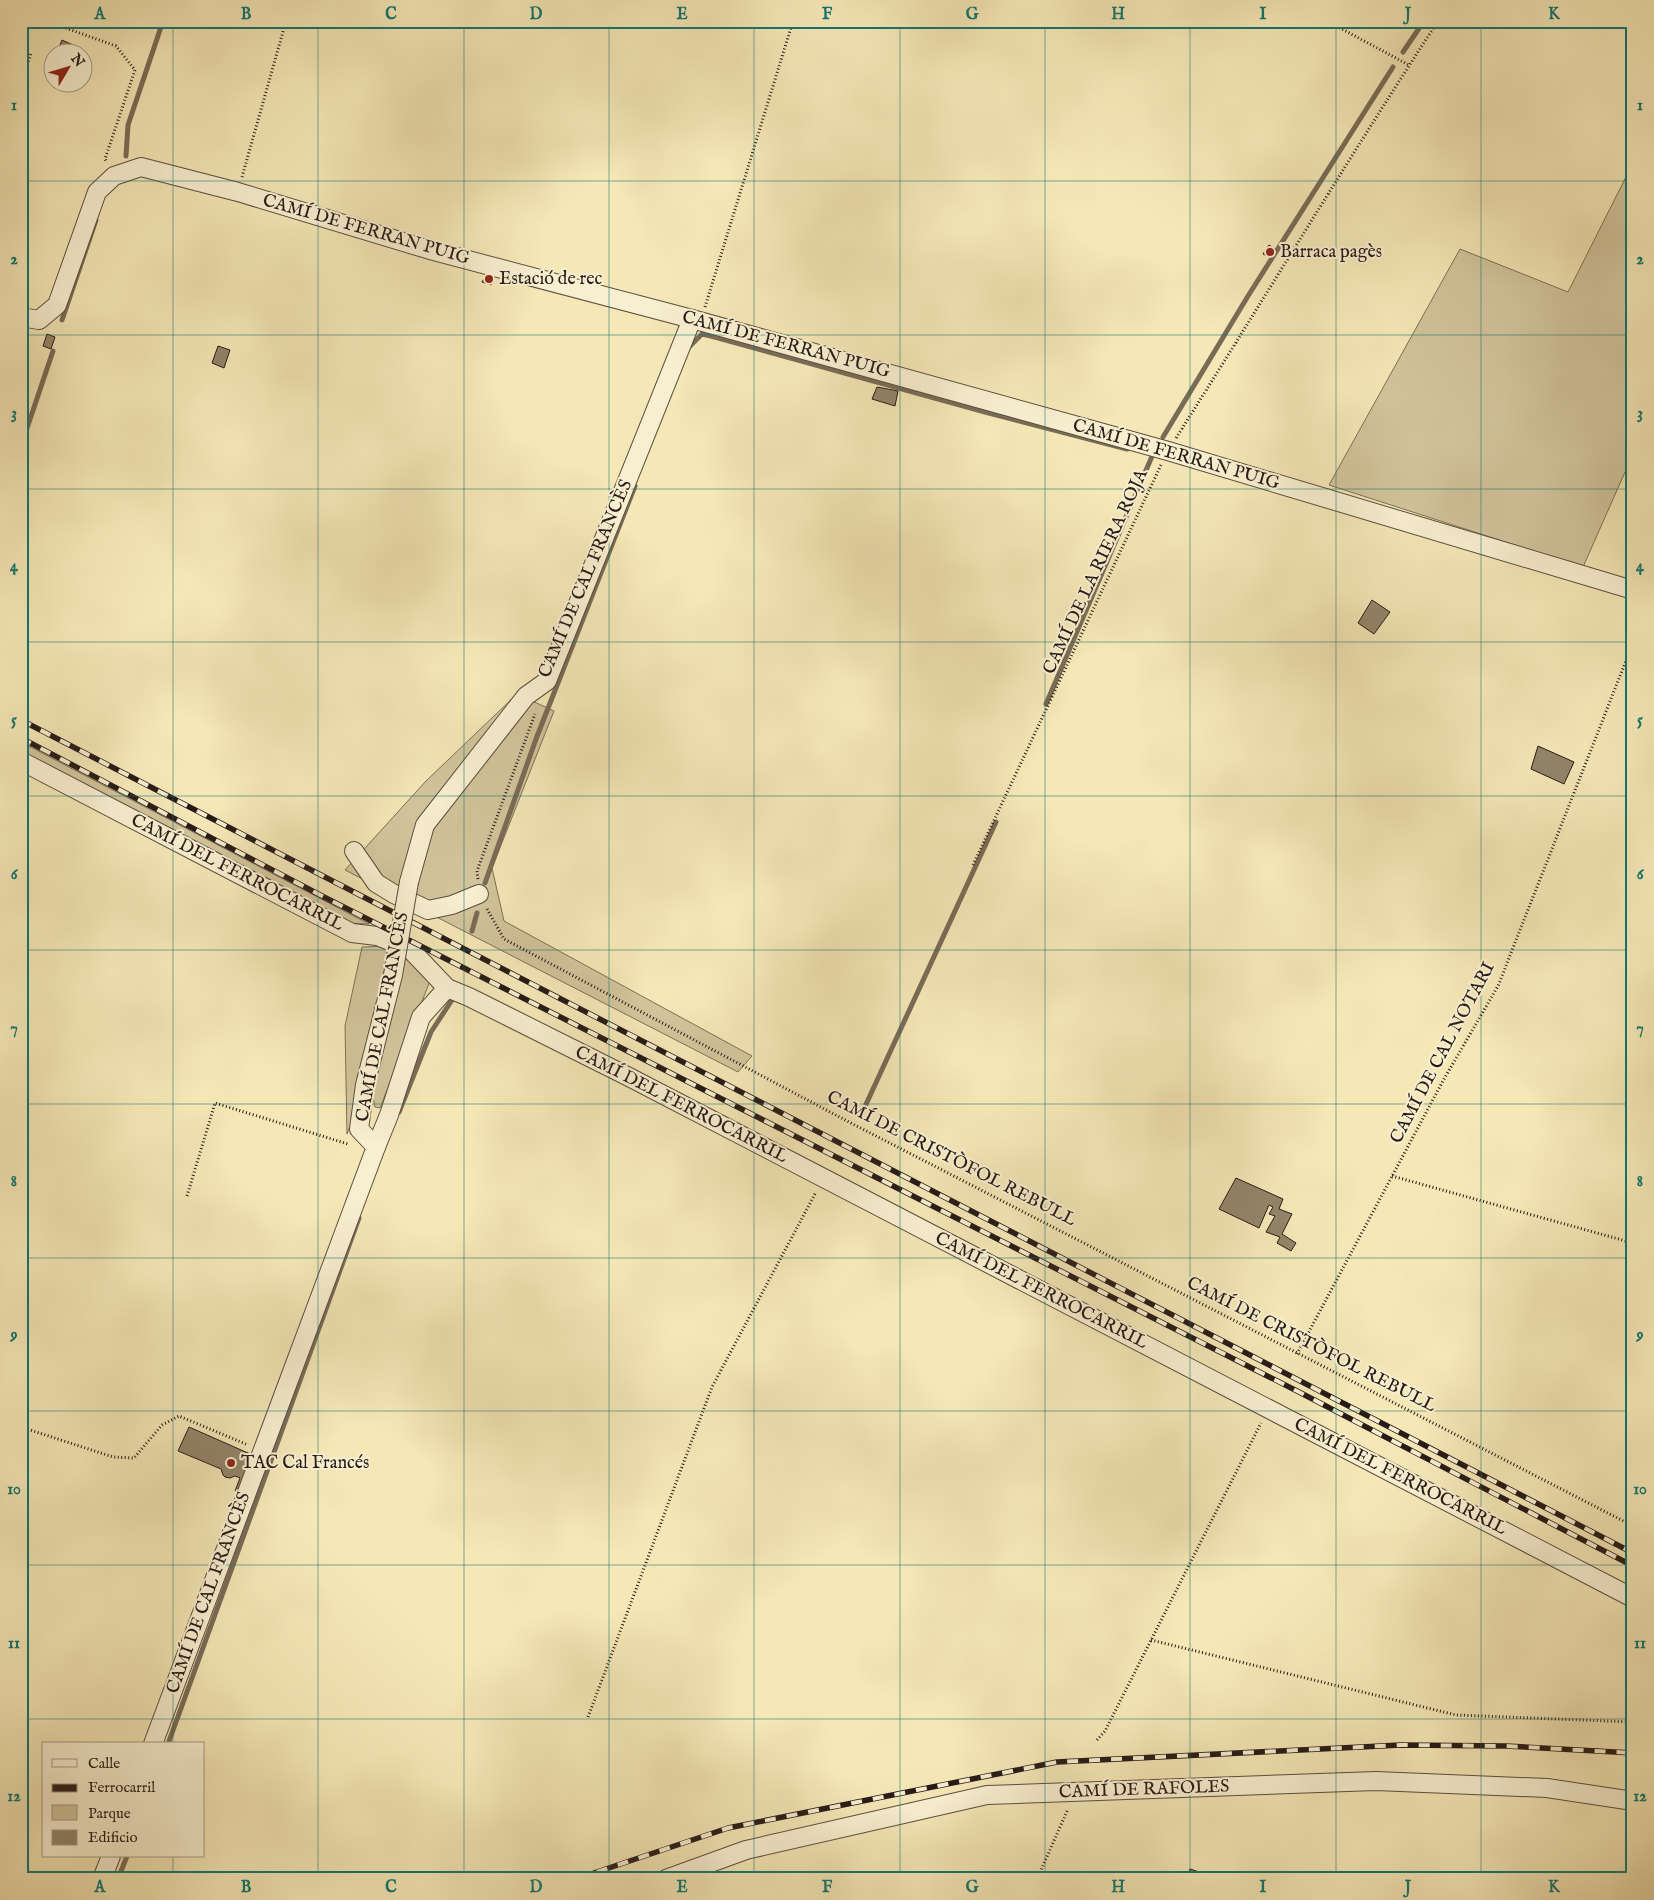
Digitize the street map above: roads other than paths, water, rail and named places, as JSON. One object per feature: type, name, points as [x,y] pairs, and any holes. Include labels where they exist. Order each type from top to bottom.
[{"type":"street","name":"CAMÍ DE FERRAN PUIG","points":[[21,317],[39,320],[57,305],[97,192],[114,176],[141,167],[238,192],[430,250],[696,320],[1168,451],[1633,590]]},
{"type":"street","name":"CAMÍ DE CAL FRANCÈS","points":[[154,1742],[376,1147],[359,1129],[365,1086],[393,975],[409,882],[425,825],[526,696],[547,682],[696,320]]},
{"type":"street","name":"CAMÍ DEL FERROCARRIL","points":[[21,762],[352,932],[377,936],[410,949],[447,988],[469,996],[505,1014],[1633,1598]]},
{"type":"street","points":[[354,851],[376,883],[428,910],[452,905],[479,894]]},
{"type":"street","points":[[376,1147],[389,1115],[421,1017],[447,988]]},
{"type":"street","name":"CAMÍ DE RAFOLES","points":[[666,1879],[746,1850],[987,1795],[1376,1781],[1547,1788],[1633,1801]]},
{"type":"street","points":[[102,1879],[110,1858]]},
{"type":"waterway","points":[[126,156],[128,125],[163,21]]},
{"type":"waterway","points":[[1403,52],[1424,21]]},
{"type":"waterway","points":[[1163,437],[1248,296],[1393,67]]},
{"type":"waterway","points":[[62,320],[96,220]]},
{"type":"waterway","points":[[689,347],[702,334],[711,336],[985,412],[1127,449]]},
{"type":"waterway","points":[[21,446],[53,351]]},
{"type":"waterway","points":[[1046,704],[1153,454]]},
{"type":"waterway","points":[[485,883],[536,739],[635,486]]},
{"type":"waterway","points":[[862,1113],[996,822]]},
{"type":"waterway","points":[[472,931],[477,913]]},
{"type":"waterway","points":[[399,1112],[431,1032],[452,1000]]},
{"type":"waterway","points":[[169,1742],[359,1218]]},
{"type":"waterway","points":[[118,1879],[126,1858]]},
{"type":"railway","points":[[21,720],[1633,1553]]},
{"type":"railway","points":[[21,738],[324,897],[1299,1392],[1633,1566]]},
{"type":"railway","points":[[576,1879],[728,1828],[1057,1762],[1401,1745],[1506,1746],[1633,1753]]},
{"type":"place","name":"Barraca pagès","points":[[1270,252]]},
{"type":"place","name":"Estació de rec","points":[[489,279]]},
{"type":"place","name":"TAC Cal Francés","points":[[231,1463]]}]
